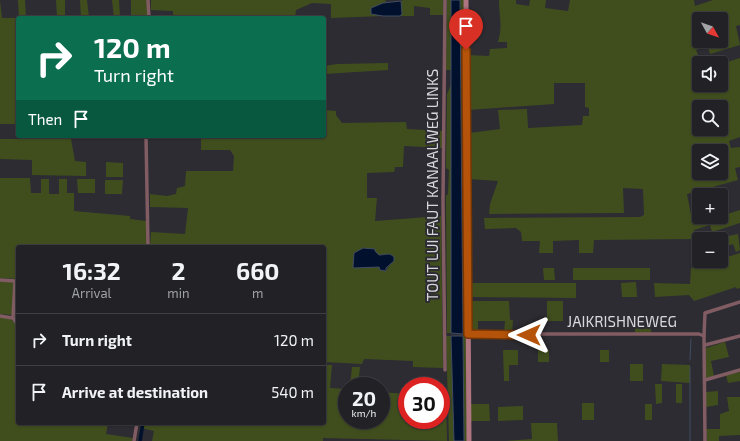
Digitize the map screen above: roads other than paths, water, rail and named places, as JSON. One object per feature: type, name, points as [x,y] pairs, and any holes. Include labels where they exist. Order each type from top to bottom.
[{"type":"street","points":[[148,0],[149,16]]},
{"type":"street","name":"TOUT LUI FAUT KANAALWEG LINKS","points":[[445,0],[443,202],[445,370]]},
{"type":"street","points":[[466,0],[469,441]]},
{"type":"street","points":[[146,138],[148,245]]},
{"type":"street","points":[[0,280],[15,281],[13,318],[16,322]]},
{"type":"street","points":[[705,441],[705,313],[740,302]]},
{"type":"street","points":[[0,316],[13,318]]},
{"type":"street","name":"JAIKRISHNEWEG","points":[[468,334],[699,334],[704,336]]},
{"type":"street","points":[[705,345],[740,336]]},
{"type":"street","points":[[705,380],[740,370]]},
{"type":"street","points":[[134,441],[137,425]]},
{"type":"water","points":[[451,0],[460,0],[463,334],[451,333]]},
{"type":"water","points":[[401,1],[402,14],[400,16],[371,14],[371,8],[383,3]]},
{"type":"water","points":[[363,248],[375,249],[379,255],[391,255],[394,257],[394,261],[386,268],[386,271],[380,270],[379,267],[354,268],[354,253]]},
{"type":"water","points":[[451,336],[463,336],[464,441],[454,441]]},
{"type":"waterway","points":[[690,360],[691,339]]},
{"type":"waterway","points":[[690,367],[690,441]]},
{"type":"waterway","points":[[140,441],[143,425]]}]
